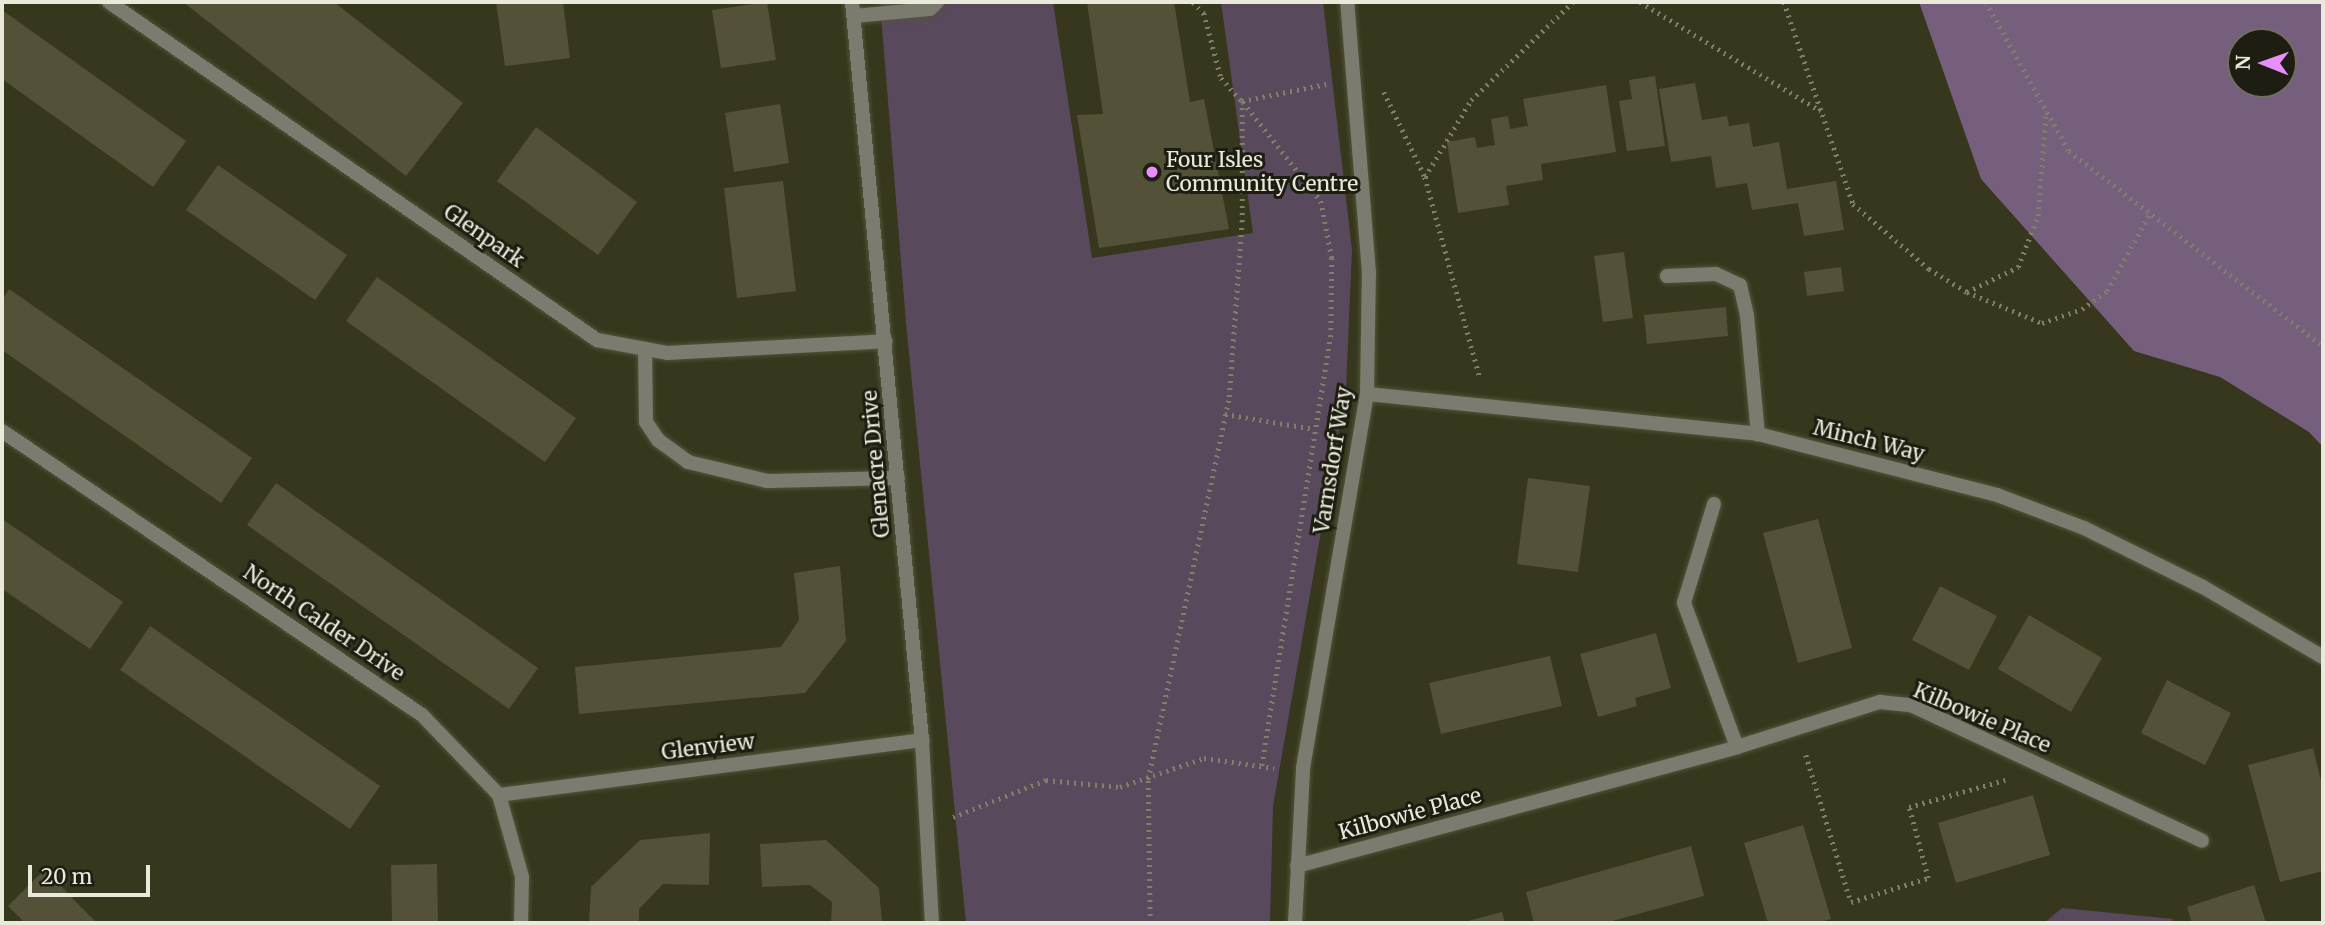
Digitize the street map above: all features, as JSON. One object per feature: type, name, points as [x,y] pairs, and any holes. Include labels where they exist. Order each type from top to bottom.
[{"type":"street","name":"Glenpark","points":[[109,2],[597,340],[667,353],[886,341]]},
{"type":"street","points":[[853,9],[930,9],[937,2]]},
{"type":"street","name":"Varnsdorf Way","points":[[1295,923],[1303,768],[1367,394],[1369,273],[1347,2]]},
{"type":"street","name":"Glenacre Drive","points":[[853,9],[922,740],[932,923]]},
{"type":"street","points":[[1667,276],[1716,274],[1740,285],[1747,316],[1758,434]]},
{"type":"street","points":[[645,349],[646,422],[658,440],[688,462],[767,481],[898,478]]},
{"type":"street","name":"Minch Way","points":[[1367,394],[1488,404],[1758,434],[1997,495],[2084,528],[2203,587],[2323,657]]},
{"type":"street","name":"North Calder Drive","points":[[2,431],[422,715],[499,794],[522,877],[521,923]]},
{"type":"street","points":[[1714,504],[1684,603],[1737,747]]},
{"type":"street","name":"Kilbowie Place","points":[[1297,866],[1737,747],[1880,702],[1911,705],[2202,841]]},
{"type":"street","name":"Glenview","points":[[499,794],[922,740]]},
{"type":"path","points":[[1194,2],[1204,13],[1221,78],[1321,201],[1332,258],[1331,335],[1262,768]]},
{"type":"path","points":[[1425,177],[1471,100],[1573,2]]},
{"type":"path","points":[[1640,2],[1822,112]]},
{"type":"path","points":[[1784,2],[1853,204],[1928,269],[1967,292],[2042,323],[2082,309],[2107,291],[2150,213]]},
{"type":"path","points":[[1986,2],[2069,151],[2323,346]]},
{"type":"path","points":[[1242,101],[1354,78]]},
{"type":"path","points":[[1378,80],[1425,177],[1488,404]]},
{"type":"path","points":[[1150,923],[1148,779],[1225,414],[1242,222],[1242,101]]},
{"type":"path","points":[[1967,292],[2018,267],[2038,216],[2046,110]]},
{"type":"path","points":[[1225,414],[1314,429]]},
{"type":"path","points":[[1798,728],[1851,902],[1928,878],[1909,807],[2046,768]]},
{"type":"path","points":[[927,827],[1046,780],[1120,787],[1204,758],[1262,768],[1303,768]]},
{"type":"shaded area","points":[[880,2],[1053,2],[1092,258],[1253,233],[1221,2],[1323,2],[1352,250],[1346,389],[1273,806],[1270,923],[966,923],[906,323]]},
{"type":"shaded area","points":[[1919,2],[2323,2],[2323,447],[2309,432],[2220,377],[2134,351],[1981,179]]},
{"type":"shaded area","points":[[2062,908],[2173,919],[2172,923],[2044,923]]},
{"type":"building","points":[[183,2],[334,2],[463,103],[406,176]]},
{"type":"building","points":[[496,2],[563,2],[570,58],[505,66]]},
{"type":"building","points":[[767,2],[776,60],[721,68],[712,10]]},
{"type":"building","name":"Four Isles Community Centre","points":[[1087,2],[1174,2],[1190,102],[1204,99],[1229,229],[1099,248],[1077,115],[1103,114]]},
{"type":"building","points":[[2,10],[186,141],[153,187],[2,79]]},
{"type":"building","points":[[1655,76],[1665,146],[1627,151],[1619,101],[1632,99],[1629,80]]},
{"type":"building","points":[[1695,83],[1702,120],[1727,116],[1729,126],[1749,123],[1753,147],[1779,142],[1787,189],[1836,181],[1844,230],[1804,236],[1798,203],[1752,210],[1747,183],[1716,188],[1711,156],[1671,162],[1659,89]]},
{"type":"building","points":[[1606,85],[1616,152],[1541,164],[1543,180],[1506,186],[1509,205],[1458,213],[1447,142],[1475,137],[1477,148],[1495,145],[1491,119],[1508,116],[1510,129],[1528,126],[1523,99]]},
{"type":"building","points":[[780,104],[789,163],[734,172],[725,113]]},
{"type":"building","points":[[536,127],[637,202],[598,255],[497,181]]},
{"type":"building","points":[[218,165],[347,255],[315,300],[186,210]]},
{"type":"building","points":[[783,181],[796,291],[737,298],[724,188]]},
{"type":"building","points":[[1624,252],[1633,318],[1603,322],[1594,256]]},
{"type":"building","points":[[1841,267],[1844,291],[1807,296],[1804,272]]},
{"type":"building","points":[[377,277],[576,418],[545,462],[346,321]]},
{"type":"building","points":[[9,289],[252,458],[221,503],[2,350],[2,300]]},
{"type":"building","points":[[1726,307],[1728,336],[1647,344],[1644,315]]},
{"type":"building","points":[[1528,478],[1590,486],[1578,572],[1517,564]]},
{"type":"building","points":[[276,483],[538,668],[509,709],[247,525]]},
{"type":"building","points":[[2,519],[123,602],[90,649],[2,589]]},
{"type":"building","points":[[1818,519],[1852,648],[1798,663],[1763,533]]},
{"type":"building","points":[[840,566],[846,641],[805,693],[579,714],[575,667],[781,647],[799,620],[794,573]]},
{"type":"building","points":[[1940,586],[1997,616],[1969,670],[1912,640]]},
{"type":"building","points":[[2029,615],[2102,658],[2071,712],[1998,669]]},
{"type":"building","points":[[150,626],[380,786],[350,829],[120,670]]},
{"type":"building","points":[[1656,633],[1671,688],[1635,698],[1637,706],[1598,717],[1580,654]]},
{"type":"building","points":[[1550,656],[1562,706],[1441,734],[1429,683]]},
{"type":"building","points":[[2167,680],[2231,713],[2205,765],[2141,733]]},
{"type":"building","points":[[2313,748],[2323,789],[2323,871],[2280,882],[2248,765]]},
{"type":"building","points":[[2033,795],[2050,855],[1956,883],[1938,823]]},
{"type":"building","points":[[1803,825],[1831,919],[1816,923],[1768,923],[1744,843]]},
{"type":"building","points":[[710,833],[709,885],[663,884],[639,909],[639,923],[589,923],[591,887],[640,840]]},
{"type":"building","points":[[826,840],[879,888],[882,923],[831,923],[832,902],[810,885],[762,887],[760,844]]},
{"type":"building","points":[[1691,846],[1704,896],[1605,923],[1534,923],[1526,892]]},
{"type":"building","points":[[437,864],[438,923],[392,923],[391,865]]},
{"type":"building","points":[[45,869],[97,923],[25,923],[8,906]]},
{"type":"building","points":[[2254,885],[2266,923],[2192,923],[2187,907]]},
{"type":"building","points":[[1502,912],[1505,923],[1464,923],[1464,922]]},
{"type":"place","name":"Four Isles Community Centre","points":[[1152,172]]}]
